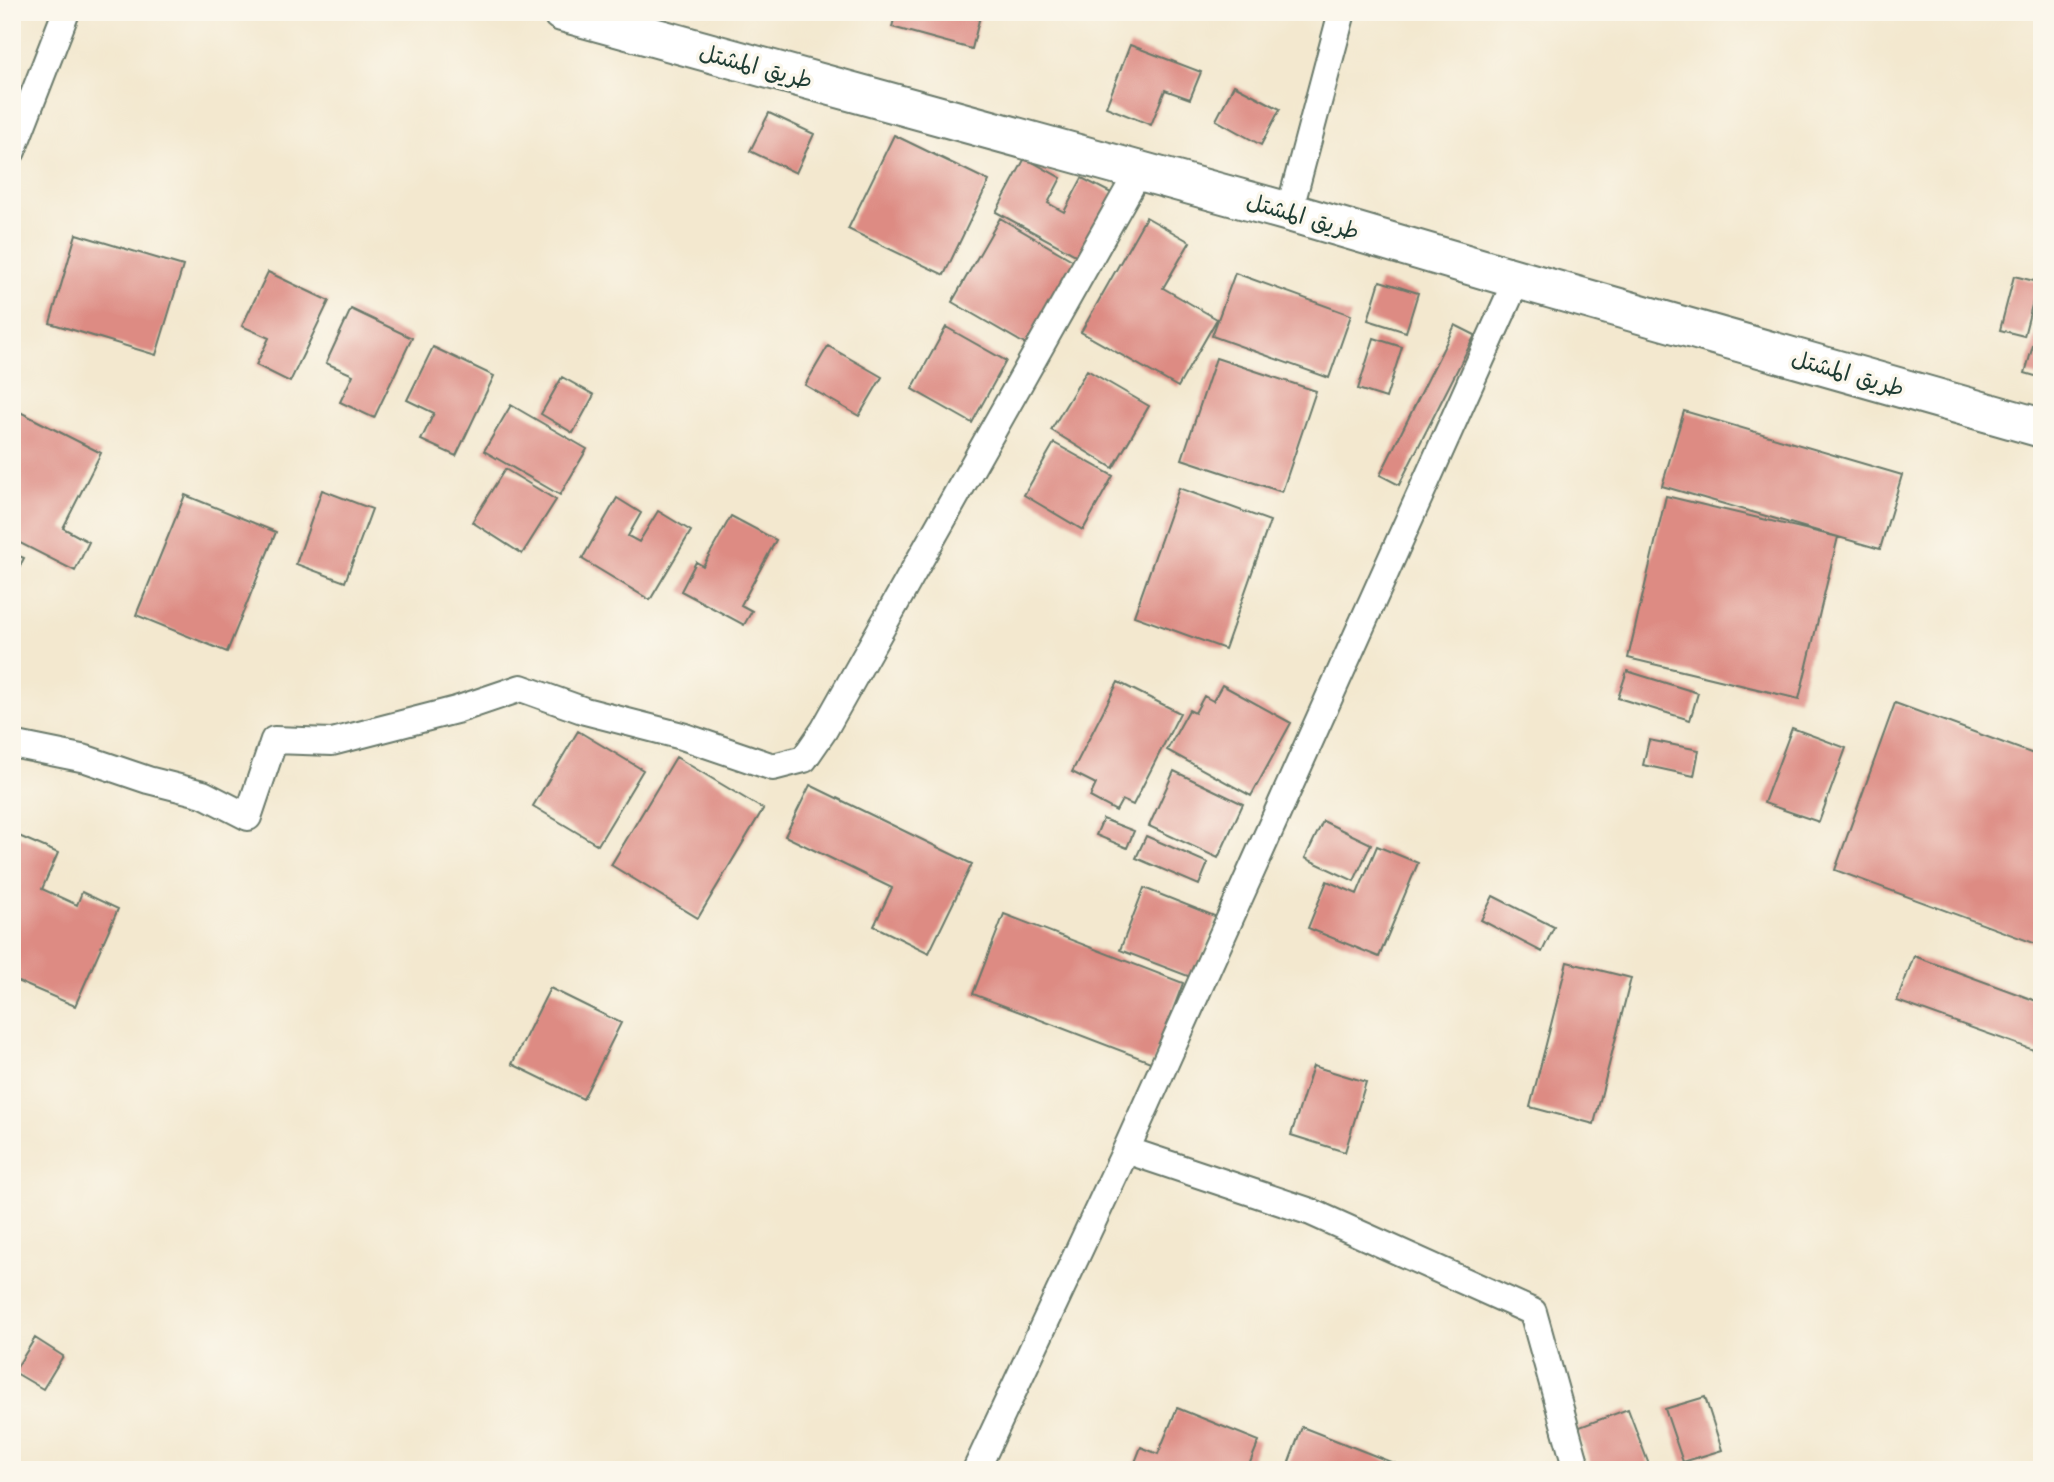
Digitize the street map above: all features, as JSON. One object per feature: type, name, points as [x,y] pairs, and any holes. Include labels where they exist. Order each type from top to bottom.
[{"type":"main road","name":"طريق المشتل","points":[[562,12],[1289,212],[2042,428]]},
{"type":"street","points":[[12,151],[66,12]]},
{"type":"street","points":[[1289,212],[1342,12]]},
{"type":"street","points":[[12,744],[86,759],[148,780],[203,794],[248,817],[274,740],[331,742],[456,710],[521,688],[585,711],[682,736],[773,767],[804,759],[824,730],[1139,170]]},
{"type":"street","points":[[976,1470],[1126,1150],[1517,279]]},
{"type":"street","points":[[1126,1150],[1311,1212],[1533,1312],[1577,1470]]},
{"type":"building","points":[[896,12],[981,12],[972,49],[892,27]]},
{"type":"building","points":[[1130,45],[1201,72],[1190,99],[1165,90],[1151,125],[1106,107]]},
{"type":"building","points":[[1234,85],[1280,109],[1261,145],[1216,120]]},
{"type":"building","points":[[769,113],[814,134],[796,173],[750,151]]},
{"type":"building","points":[[894,135],[989,181],[944,275],[848,229]]},
{"type":"building","points":[[1025,158],[1061,178],[1048,203],[1064,212],[1082,178],[1115,195],[1081,258],[996,212]]},
{"type":"building","points":[[1146,217],[1190,242],[1163,288],[1217,319],[1178,387],[1081,332]]},
{"type":"building","points":[[1000,218],[1079,264],[1030,347],[952,302]]},
{"type":"building","points":[[76,234],[183,266],[156,355],[50,323]]},
{"type":"building","points":[[268,272],[329,301],[290,382],[256,365],[269,338],[242,326]]},
{"type":"building","points":[[1235,273],[1351,315],[1329,378],[1212,336]]},
{"type":"building","points":[[2014,276],[2038,282],[2024,336],[2000,330]]},
{"type":"building","points":[[1380,281],[1418,293],[1406,332],[1368,320]]},
{"type":"building","points":[[351,309],[412,338],[374,418],[340,402],[353,375],[326,363]]},
{"type":"building","points":[[2042,318],[2042,378],[2025,373]]},
{"type":"building","points":[[1455,325],[1475,335],[1399,485],[1380,475]]},
{"type":"building","points":[[946,327],[1006,361],[972,423],[912,389]]},
{"type":"building","points":[[1374,338],[1402,347],[1386,398],[1358,389]]},
{"type":"building","points":[[828,346],[882,377],[859,416],[805,385]]},
{"type":"building","points":[[433,347],[494,376],[456,456],[421,440],[434,413],[407,400]]},
{"type":"building","points":[[1216,358],[1316,391],[1282,492],[1182,459]]},
{"type":"building","points":[[1087,370],[1149,406],[1113,468],[1051,430]]},
{"type":"building","points":[[562,377],[594,395],[573,433],[541,414]]},
{"type":"building","points":[[511,405],[587,449],[560,495],[484,451]]},
{"type":"building","points":[[12,408],[101,453],[63,528],[89,542],[75,571],[12,539]]},
{"type":"building","points":[[1684,411],[1902,475],[1880,549],[1662,486]]},
{"type":"building","points":[[1054,443],[1113,476],[1083,530],[1024,495]]},
{"type":"building","points":[[505,469],[556,500],[522,554],[472,522]]},
{"type":"building","points":[[1179,488],[1270,521],[1225,649],[1134,616]]},
{"type":"building","points":[[322,490],[372,509],[345,582],[296,564]]},
{"type":"building","points":[[185,495],[276,532],[227,652],[136,615]]},
{"type":"building","points":[[1666,496],[1838,537],[1799,699],[1628,658]]},
{"type":"building","points":[[617,498],[641,513],[628,536],[639,542],[658,511],[691,531],[650,600],[582,559]]},
{"type":"building","points":[[731,516],[776,540],[741,605],[752,611],[744,625],[681,591],[696,562],[703,566]]},
{"type":"building","points":[[12,553],[24,558],[12,581]]},
{"type":"building","points":[[1627,671],[1698,693],[1690,720],[1618,698]]},
{"type":"building","points":[[1118,682],[1180,713],[1133,805],[1122,800],[1116,811],[1090,797],[1096,784],[1072,772]]},
{"type":"building","points":[[1222,685],[1291,723],[1251,796],[1167,750],[1189,710],[1195,713],[1204,696],[1213,701]]},
{"type":"building","points":[[1895,703],[2042,757],[2042,946],[1835,870]]},
{"type":"building","points":[[1792,728],[1846,748],[1819,822],[1764,803]]},
{"type":"building","points":[[578,731],[643,770],[598,845],[533,806]]},
{"type":"building","points":[[1649,740],[1699,750],[1694,776],[1643,765]]},
{"type":"building","points":[[676,757],[763,809],[698,918],[611,865]]},
{"type":"building","points":[[1174,771],[1243,804],[1218,858],[1149,826]]},
{"type":"building","points":[[810,785],[972,864],[929,953],[874,926],[892,888],[785,836]]},
{"type":"building","points":[[1103,819],[1134,831],[1127,848],[1096,835]]},
{"type":"building","points":[[1323,821],[1371,844],[1354,881],[1305,858]]},
{"type":"building","points":[[12,833],[58,853],[42,889],[77,905],[82,892],[118,909],[75,1006],[12,979]]},
{"type":"building","points":[[1146,836],[1208,863],[1199,885],[1136,858]]},
{"type":"building","points":[[1377,846],[1418,863],[1379,957],[1308,928],[1327,881],[1357,894]]},
{"type":"building","points":[[1144,888],[1217,917],[1193,978],[1120,950]]},
{"type":"building","points":[[1493,896],[1554,927],[1542,952],[1481,920]]},
{"type":"building","points":[[1004,914],[1183,983],[1153,1063],[973,994]]},
{"type":"building","points":[[1914,956],[2042,1003],[2042,1053],[1897,1001]]},
{"type":"building","points":[[1567,962],[1631,978],[1594,1124],[1530,1107]]},
{"type":"building","points":[[550,988],[621,1023],[583,1099],[512,1064]]},
{"type":"building","points":[[1313,1066],[1366,1082],[1345,1152],[1291,1135]]},
{"type":"building","points":[[35,1338],[63,1356],[43,1389],[14,1372]]},
{"type":"building","points":[[1705,1397],[1722,1450],[1683,1462],[1665,1409]]},
{"type":"building","points":[[1177,1408],[1259,1441],[1247,1470],[1132,1470],[1141,1447],[1158,1454]]},
{"type":"building","points":[[1628,1409],[1651,1470],[1593,1470],[1577,1428]]},
{"type":"building","points":[[1302,1427],[1411,1470],[1286,1470]]}]
